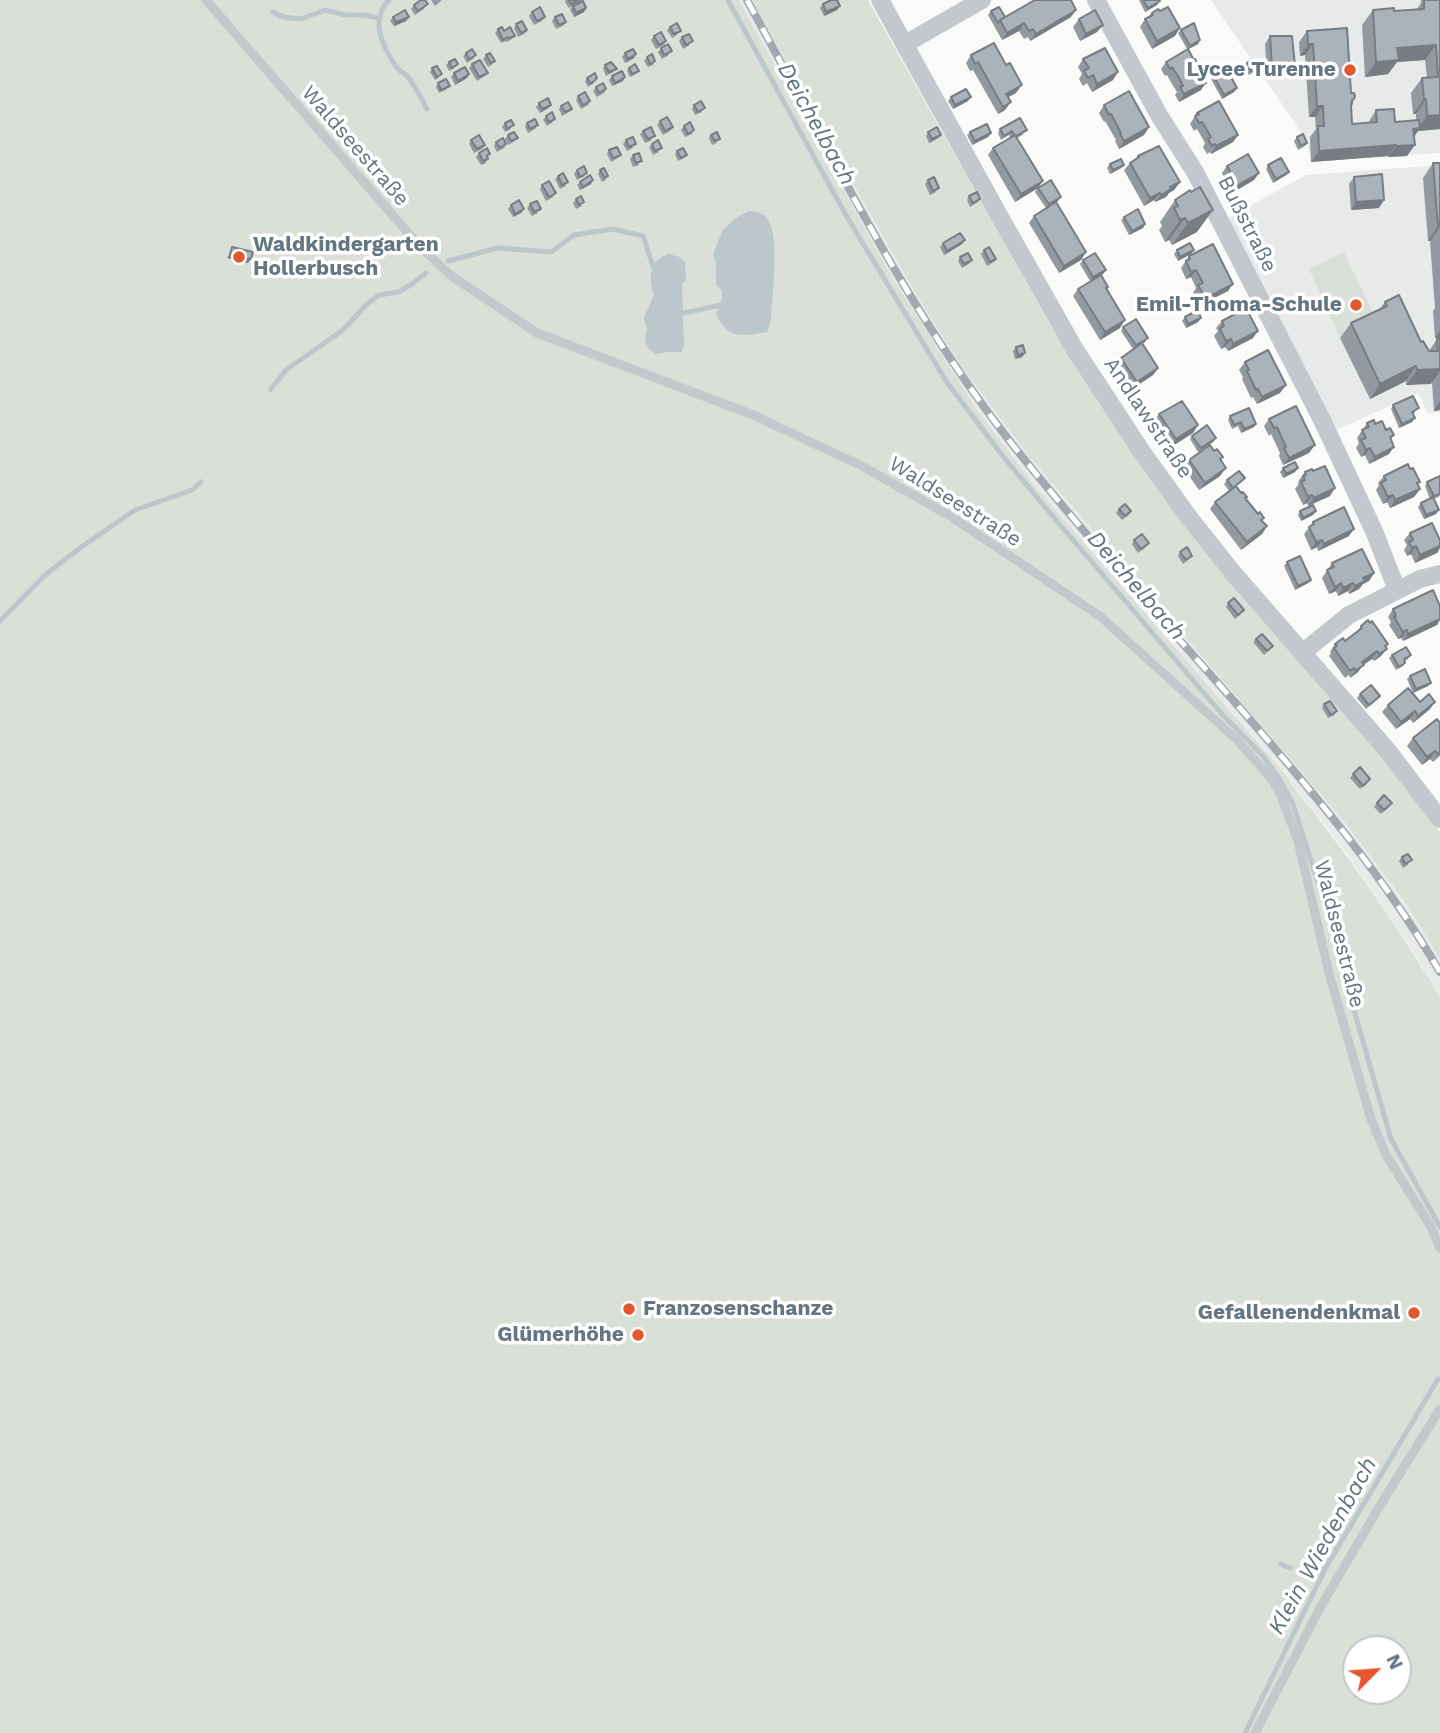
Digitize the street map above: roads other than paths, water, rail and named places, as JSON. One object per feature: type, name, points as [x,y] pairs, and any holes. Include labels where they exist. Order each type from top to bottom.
[{"type":"street","name":"Andlawstraße","points":[[880,0],[1012,239],[1074,348],[1106,398],[1188,516],[1234,575],[1388,751],[1440,818]]},
{"type":"street","points":[[905,44],[982,0]]},
{"type":"street","name":"Bußstraße","points":[[1097,0],[1159,115],[1195,172],[1327,431],[1374,531],[1397,590]]},
{"type":"street","points":[[1302,653],[1349,615],[1420,579],[1440,574]]},
{"type":"lane","name":"Waldseestraße","points":[[206,0],[416,242],[450,275],[537,332],[751,414],[864,467],[900,487],[977,533],[1101,617],[1235,738],[1264,769],[1282,798],[1298,841],[1329,973],[1371,1119],[1386,1155],[1430,1225],[1440,1248]]},
{"type":"lane","points":[[1255,1733],[1321,1606],[1440,1409]]},
{"type":"waterway","points":[[389,0],[380,16],[383,44],[398,69],[413,83],[427,109]]},
{"type":"waterway","name":"Deichelbach","points":[[728,0],[847,217],[946,381],[1044,506],[1221,713],[1263,756],[1280,780],[1293,804],[1350,984],[1350,996],[1391,1139],[1440,1227]]},
{"type":"waterway","points":[[273,12],[283,17],[301,19],[325,10],[378,18]]},
{"type":"waterway","name":"Deichelbach","points":[[448,261],[497,248],[551,252],[574,235],[613,229],[643,236],[653,266]]},
{"type":"waterway","name":"Deichelbach","points":[[271,389],[286,370],[343,330],[379,295],[398,292],[426,273]]},
{"type":"waterway","name":"Deichelbach","points":[[684,313],[721,305]]},
{"type":"waterway","name":"Deichelbach","points":[[0,621],[45,575],[80,548],[135,510],[192,490],[201,482]]},
{"type":"waterway","name":"Klein Wiedenbach","points":[[1245,1733],[1325,1569],[1438,1379]]},
{"type":"waterway","points":[[1281,1564],[1290,1568]]},
{"type":"waterway","points":[[1312,1572],[1325,1569]]},
{"type":"railway","points":[[747,0],[905,287],[977,397],[1070,515],[1321,803],[1395,902],[1440,972]]},
{"type":"place","name":"Lycee Turenne","points":[[1350,70]]},
{"type":"place","name":"Waldkindergarten Hollerbusch","points":[[239,257]]},
{"type":"place","name":"Emil-Thoma-Schule","points":[[1356,305]]},
{"type":"place","name":"Franzosenschanze","points":[[629,1309]]},
{"type":"place","name":"Gefallenendenkmal","points":[[1414,1313]]},
{"type":"place","name":"Glümerhöhe","points":[[638,1335]]}]
